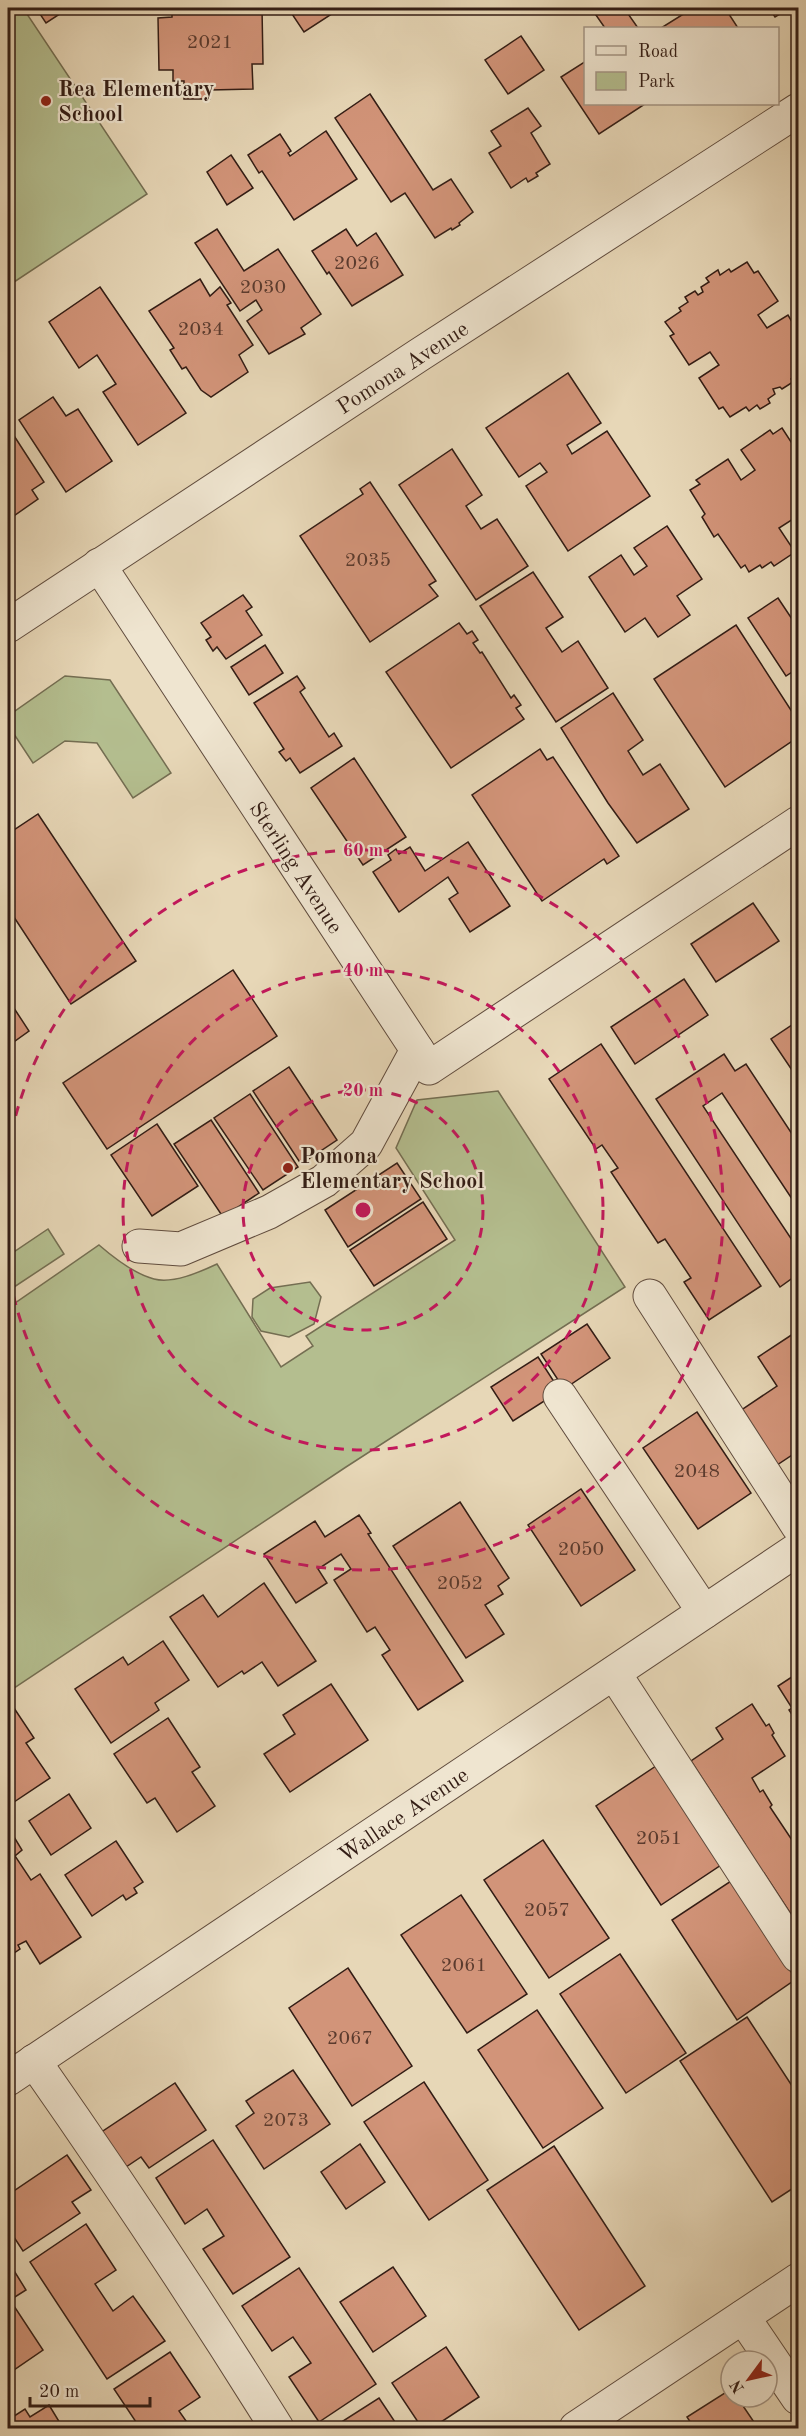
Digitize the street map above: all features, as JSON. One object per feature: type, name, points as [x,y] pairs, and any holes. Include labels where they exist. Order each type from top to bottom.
[{"type":"street","name":"Pomona Avenue","points":[[8,626],[798,110]]},
{"type":"street","name":"Sterling Avenue","points":[[99,565],[429,1068],[798,823]]},
{"type":"street","points":[[139,1246],[182,1249],[269,1212],[324,1180],[366,1143],[417,1050]]},
{"type":"street","points":[[650,1296],[798,1526]]},
{"type":"street","points":[[560,1396],[704,1612]]},
{"type":"street","name":"Wallace Avenue","points":[[21,2070],[798,1549]]},
{"type":"street","points":[[614,1673],[798,1956]]},
{"type":"street","points":[[21,2070],[108,2166],[208,2317],[277,2428]]},
{"type":"street","points":[[595,2424],[798,2280]]},
{"type":"street","points":[[743,2317],[798,2398]]},
{"type":"green space","name":"Rea Elementary School","points":[[8,8],[23,8],[147,194],[8,286]]},
{"type":"green space","points":[[65,676],[110,680],[171,773],[133,798],[97,743],[65,741],[33,763],[8,725],[8,716]]},
{"type":"green space","points":[[498,1091],[625,1287],[346,1467],[8,1692],[8,1308],[99,1245],[132,1269],[154,1279],[178,1279],[217,1264],[281,1367],[313,1346],[306,1336],[455,1240],[396,1148],[417,1100]]},
{"type":"green space","points":[[48,1229],[64,1254],[8,1291],[8,1256]]},
{"type":"green space","points":[[310,1282],[321,1297],[314,1324],[289,1337],[261,1331],[252,1317],[253,1299],[270,1288]]},
{"type":"building","points":[[36,8],[69,8],[46,23]]},
{"type":"building","points":[[172,8],[262,8],[263,64],[252,64],[253,89],[210,90],[210,99],[184,99],[184,81],[173,81],[173,70],[159,70],[158,18],[172,17]]},
{"type":"building","points":[[288,8],[341,8],[304,32]]},
{"type":"building","points":[[591,8],[624,8],[637,27],[604,27]]},
{"type":"building","points":[[693,8],[725,8],[737,27],[663,27]]},
{"type":"building","points":[[769,8],[790,8],[775,17]]},
{"type":"building","points":[[521,36],[544,70],[508,94],[485,60]]},
{"type":"building","points":[[584,62],[584,105],[643,105],[599,134],[561,77]]},
{"type":"building","points":[[370,94],[433,190],[451,179],[473,212],[459,223],[460,225],[435,238],[405,193],[391,202],[335,118]]},
{"type":"building","points":[[528,108],[541,126],[531,133],[550,164],[536,173],[538,176],[528,182],[526,178],[511,188],[489,153],[501,146],[491,131]]},
{"type":"building","points":[[326,131],[357,179],[294,220],[262,171],[259,173],[248,155],[280,134],[291,151],[288,153],[290,156]]},
{"type":"building","points":[[231,155],[253,188],[227,205],[207,172]]},
{"type":"building","points":[[217,229],[244,271],[278,249],[321,314],[301,328],[305,334],[269,354],[247,321],[262,310],[256,300],[240,311],[195,243]]},
{"type":"building","points":[[346,229],[357,246],[376,233],[403,275],[352,306],[312,251]]},
{"type":"building","points":[[747,262],[754,273],[758,271],[778,301],[758,315],[767,328],[788,315],[798,332],[798,367],[795,369],[798,373],[791,379],[793,382],[782,389],[780,387],[773,389],[775,394],[768,399],[770,403],[760,409],[757,405],[749,411],[746,407],[730,417],[723,407],[719,409],[699,378],[719,365],[710,352],[689,365],[670,336],[674,334],[665,322],[681,311],[679,308],[688,302],[685,297],[695,291],[698,295],[703,292],[701,287],[709,282],[706,278],[718,270],[720,275],[729,269],[731,272]]},
{"type":"building","points":[[200,279],[210,296],[220,287],[231,303],[227,305],[253,345],[239,355],[248,372],[211,397],[201,390],[186,367],[182,369],[170,350],[174,348],[149,311]]},
{"type":"building","points":[[100,287],[186,413],[138,445],[103,392],[116,384],[97,355],[79,368],[49,322]]},
{"type":"building","points":[[568,373],[601,423],[567,445],[572,454],[607,431],[650,496],[568,551],[526,486],[547,472],[540,463],[519,477],[486,428]]},
{"type":"building","points":[[53,397],[66,416],[78,409],[112,461],[66,492],[19,420]]},
{"type":"building","points":[[9,428],[44,482],[32,490],[38,499],[8,520]]},
{"type":"building","points":[[782,428],[793,445],[798,441],[798,527],[793,519],[779,528],[795,552],[774,566],[771,562],[762,568],[760,565],[749,572],[745,565],[741,568],[718,534],[714,537],[702,517],[705,514],[690,490],[700,484],[696,480],[728,459],[741,480],[755,470],[741,450],[770,430],[773,434]]},
{"type":"building","points":[[452,449],[482,495],[466,506],[481,529],[497,519],[528,566],[476,600],[399,485]]},
{"type":"building","points":[[370,482],[436,581],[429,585],[438,596],[370,642],[300,536],[363,494],[360,489]]},
{"type":"building","points":[[667,526],[702,579],[677,596],[690,615],[658,637],[645,618],[625,632],[589,577],[621,555],[634,575],[647,566],[634,548]]},
{"type":"building","points":[[533,572],[563,617],[546,628],[562,652],[578,641],[608,688],[556,722],[480,606]]},
{"type":"building","points":[[243,595],[252,607],[246,611],[262,635],[226,659],[217,647],[213,651],[206,640],[211,637],[201,623]]},
{"type":"building","points":[[778,598],[798,628],[798,668],[786,676],[748,618]]},
{"type":"building","points":[[459,623],[467,634],[472,631],[478,640],[473,643],[480,653],[482,652],[511,698],[514,695],[521,705],[516,708],[524,719],[451,768],[386,672]]},
{"type":"building","points":[[736,625],[798,721],[798,737],[725,787],[654,679]]},
{"type":"building","points":[[265,645],[283,673],[249,695],[231,667]]},
{"type":"building","points":[[297,676],[305,688],[300,692],[329,737],[334,733],[342,746],[300,773],[290,758],[286,761],[279,752],[284,749],[254,703]]},
{"type":"building","points":[[613,693],[643,740],[628,751],[643,775],[660,764],[689,809],[637,843],[608,803],[561,728]]},
{"type":"building","points":[[540,749],[547,760],[553,757],[619,856],[607,864],[604,859],[542,901],[472,795]]},
{"type":"building","points":[[354,758],[406,837],[363,865],[311,788]]},
{"type":"building","points":[[38,814],[136,961],[71,1004],[8,908],[8,834]]},
{"type":"building","points":[[468,842],[510,906],[470,932],[449,899],[458,893],[448,877],[399,912],[373,872],[391,860],[388,855],[396,849],[399,854],[410,847],[425,871]]},
{"type":"building","points":[[753,903],[779,941],[716,982],[691,944]]},
{"type":"building","points":[[233,970],[277,1036],[107,1149],[63,1083]]},
{"type":"building","points":[[684,979],[708,1015],[635,1064],[611,1027]]},
{"type":"building","points":[[8,999],[29,1031],[8,1046]]},
{"type":"building","points":[[798,1021],[798,1079],[771,1039]]},
{"type":"building","points":[[601,1044],[761,1286],[709,1320],[684,1282],[691,1278],[665,1239],[658,1243],[611,1172],[618,1168],[602,1145],[596,1149],[549,1079]]},
{"type":"building","points":[[724,1054],[735,1071],[746,1064],[798,1143],[798,1208],[722,1093],[703,1106],[798,1249],[798,1274],[780,1287],[656,1099]]},
{"type":"building","points":[[289,1067],[337,1140],[301,1164],[253,1091]]},
{"type":"building","points":[[250,1094],[298,1167],[263,1190],[214,1118]]},
{"type":"building","points":[[211,1120],[259,1193],[223,1217],[174,1144]]},
{"type":"building","points":[[157,1124],[198,1186],[152,1216],[111,1155]]},
{"type":"building","points":[[397,1163],[421,1199],[348,1247],[325,1210]]},
{"type":"building","points":[[423,1202],[447,1239],[374,1286],[350,1250]]},
{"type":"building","points":[[587,1324],[610,1358],[564,1389],[541,1354]]},
{"type":"building","points":[[796,1332],[798,1337],[798,1451],[774,1467],[737,1413],[777,1386],[758,1357]]},
{"type":"building","points":[[538,1357],[560,1391],[513,1421],[491,1387]]},
{"type":"building","points":[[697,1412],[751,1493],[698,1529],[643,1448]]},
{"type":"building","points":[[581,1489],[635,1570],[581,1606],[528,1525]]},
{"type":"building","points":[[460,1502],[509,1578],[498,1586],[503,1594],[485,1605],[504,1634],[466,1658],[393,1546]]},
{"type":"building","points":[[359,1515],[371,1533],[368,1534],[463,1681],[418,1710],[382,1655],[390,1650],[375,1627],[367,1632],[334,1580],[351,1569],[341,1554],[318,1569],[327,1583],[296,1603],[264,1554],[315,1521],[325,1537]]},
{"type":"building","points":[[264,1583],[316,1661],[278,1686],[262,1662],[244,1674],[242,1671],[218,1687],[170,1617],[203,1595],[218,1617]]},
{"type":"building","points":[[163,1641],[189,1680],[155,1703],[159,1710],[111,1743],[75,1689],[123,1657],[128,1665]]},
{"type":"building","points":[[798,1673],[798,1718],[795,1719],[789,1710],[792,1708],[778,1686]]},
{"type":"building","points":[[331,1684],[368,1740],[290,1792],[264,1754],[295,1734],[283,1715]]},
{"type":"building","points":[[10,1702],[34,1738],[26,1743],[50,1778],[14,1802],[8,1793],[8,1704]]},
{"type":"building","points":[[752,1704],[766,1726],[769,1724],[774,1733],[772,1735],[785,1756],[752,1778],[760,1792],[763,1790],[772,1805],[770,1807],[798,1849],[798,1925],[764,1873],[761,1875],[742,1846],[745,1844],[691,1761],[723,1739],[716,1728]]},
{"type":"building","points":[[168,1718],[200,1767],[192,1772],[215,1806],[177,1832],[155,1798],[147,1803],[114,1754]]},
{"type":"building","points":[[656,1766],[721,1865],[661,1905],[596,1806]]},
{"type":"building","points":[[69,1794],[91,1828],[51,1855],[29,1821]]},
{"type":"building","points":[[8,1827],[22,1850],[15,1856],[31,1880],[40,1874],[81,1937],[40,1964],[26,1941],[18,1945],[20,1949],[8,1957]]},
{"type":"building","points":[[543,1840],[609,1938],[549,1978],[484,1880]]},
{"type":"building","points":[[116,1841],[143,1882],[134,1888],[137,1893],[126,1900],[123,1895],[92,1916],[65,1875]]},
{"type":"building","points":[[731,1881],[792,1969],[790,1970],[796,1979],[737,2020],[672,1920]]},
{"type":"building","points":[[461,1895],[527,1994],[467,2033],[401,1935]]},
{"type":"building","points":[[620,1954],[686,2053],[626,2093],[560,1994]]},
{"type":"building","points":[[348,1968],[412,2066],[352,2106],[289,2008]]},
{"type":"building","points":[[537,2010],[603,2108],[543,2148],[478,2050]]},
{"type":"building","points":[[747,2017],[798,2095],[798,2185],[772,2202],[680,2061]]},
{"type":"building","points":[[293,2070],[330,2124],[264,2169],[236,2126],[254,2113],[246,2101]]},
{"type":"building","points":[[424,2082],[488,2180],[429,2220],[364,2122]]},
{"type":"building","points":[[175,2083],[206,2130],[149,2168],[141,2157],[123,2169],[100,2133]]},
{"type":"building","points":[[213,2140],[290,2257],[233,2294],[203,2249],[224,2236],[207,2209],[185,2224],[156,2178]]},
{"type":"building","points":[[360,2144],[385,2182],[346,2209],[321,2172]]},
{"type":"building","points":[[554,2146],[645,2286],[579,2330],[487,2190]]},
{"type":"building","points":[[67,2155],[91,2190],[72,2202],[80,2213],[23,2251],[8,2228],[8,2195]]},
{"type":"building","points":[[86,2224],[116,2270],[95,2284],[113,2311],[133,2296],[165,2341],[107,2379],[30,2262]]},
{"type":"building","points":[[8,2261],[26,2290],[10,2300],[43,2350],[8,2374]]},
{"type":"building","points":[[393,2267],[426,2316],[373,2352],[340,2302]]},
{"type":"building","points":[[299,2268],[376,2384],[319,2422],[289,2377],[311,2363],[293,2337],[272,2351],[242,2306]]},
{"type":"building","points":[[446,2347],[479,2397],[432,2428],[422,2428],[392,2383]]},
{"type":"building","points":[[170,2352],[200,2397],[179,2411],[191,2428],[140,2428],[114,2389]]},
{"type":"building","points":[[719,2397],[719,2409],[745,2409],[758,2428],[694,2428],[687,2417]]},
{"type":"building","points":[[379,2398],[399,2428],[332,2428]]},
{"type":"building","points":[[49,2405],[63,2428],[8,2428],[8,2420],[25,2409],[30,2417]]},
{"type":"place","name":"Rea Elementary School","points":[[46,101]]},
{"type":"place","name":"Pomona Elementary School","points":[[288,1168]]}]
